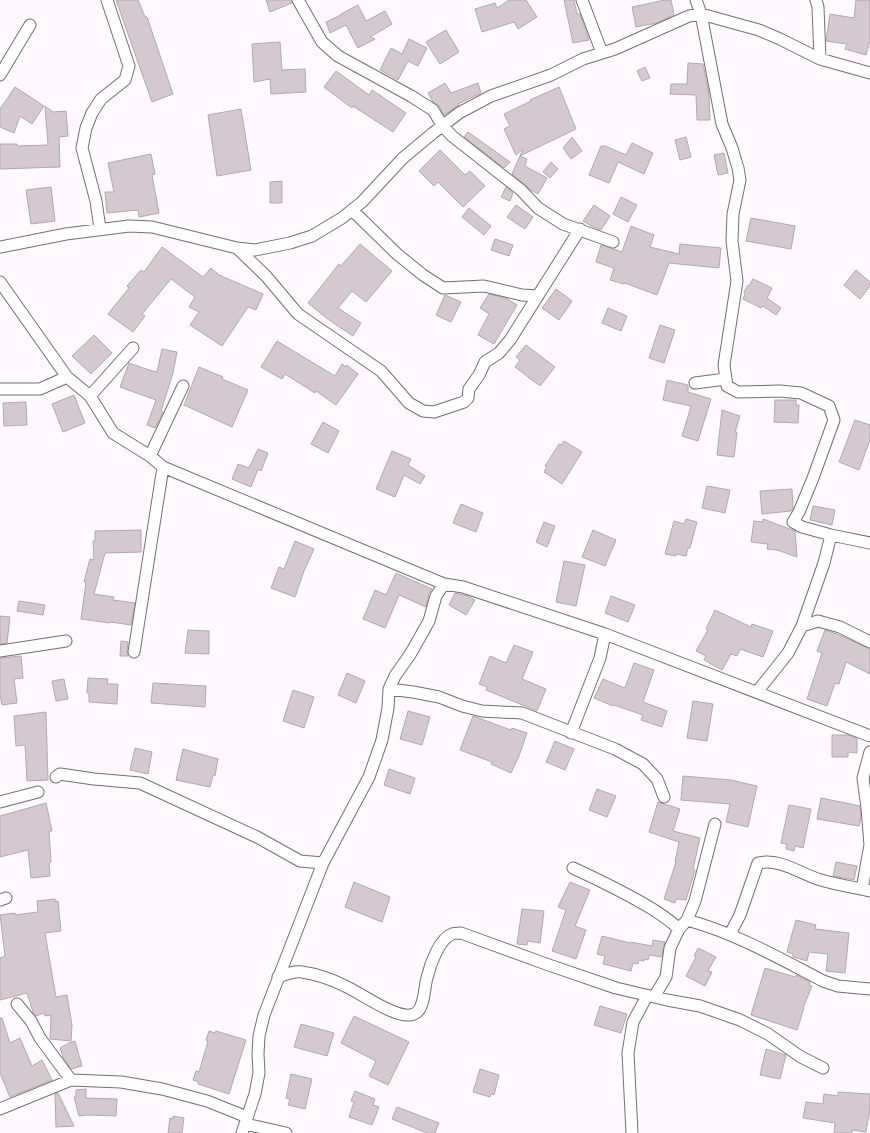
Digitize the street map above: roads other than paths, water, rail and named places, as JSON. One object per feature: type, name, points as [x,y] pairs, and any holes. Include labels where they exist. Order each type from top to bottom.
[{"type":"street","points":[[100,230],[96,201],[82,148],[86,128],[92,113],[101,99],[125,80],[129,66],[107,0]]},
{"type":"street","points":[[298,0],[322,42],[338,56],[433,110],[442,126],[452,136],[520,190],[538,208],[564,224],[614,242]]},
{"type":"street","points":[[582,0],[602,53]]},
{"type":"street","points":[[696,0],[701,14],[722,124],[732,148],[740,180],[733,214],[732,240],[736,281],[724,365],[727,386],[738,392],[780,391],[801,393],[829,406],[834,420],[813,478],[799,512],[793,522],[802,527],[831,535],[870,543]]},
{"type":"street","points":[[816,0],[818,7],[820,59]]},
{"type":"street","points":[[0,247],[66,234],[130,226],[152,227],[237,248],[255,250],[290,243],[312,236],[342,218],[362,202],[403,158],[459,113],[492,96],[551,75],[583,60],[615,49],[689,16],[701,14],[759,30],[820,59],[870,73]]},
{"type":"street","points":[[0,75],[30,25]]},
{"type":"street","points":[[352,210],[397,254],[423,275],[443,288],[484,286],[522,295],[538,296]]},
{"type":"street","points":[[237,248],[266,276],[298,314],[381,371],[409,404],[423,411],[434,412],[464,402],[468,398],[469,389],[479,375],[485,362],[499,353],[510,340],[580,229]]},
{"type":"street","points":[[0,282],[67,377],[90,396],[113,433],[150,456],[163,467],[444,584],[463,586],[605,634],[870,736]]},
{"type":"street","points":[[90,396],[133,348]]},
{"type":"street","points":[[0,389],[40,389],[67,377]]},
{"type":"street","points":[[695,383],[726,379]]},
{"type":"street","points":[[150,456],[183,386]]},
{"type":"street","points":[[134,652],[163,467]]},
{"type":"street","points":[[756,692],[788,653],[802,626],[824,563],[831,535]]},
{"type":"street","points":[[245,1124],[255,1094],[259,1073],[259,1036],[264,1016],[278,977],[322,863],[369,777],[382,740],[388,708],[389,689],[395,676],[411,653],[429,621],[436,596],[444,584]]},
{"type":"street","points":[[802,626],[818,621],[840,627],[870,642]]},
{"type":"street","points":[[571,733],[600,658],[605,634]]},
{"type":"street","points":[[0,651],[66,641]]},
{"type":"street","points":[[389,689],[439,697],[462,706],[482,711],[522,713],[614,749],[643,764],[657,779],[664,797]]},
{"type":"street","points":[[730,934],[740,915],[758,863],[765,861],[776,862],[821,880],[866,890],[870,845],[863,778],[870,752]]},
{"type":"street","points":[[56,776],[60,774],[140,783],[257,837],[300,861],[322,863]]},
{"type":"street","points":[[0,802],[38,792]]},
{"type":"street","points":[[632,1133],[628,1053],[633,1022],[666,977],[670,948],[679,929],[687,920],[695,901],[715,824]]},
{"type":"street","points":[[574,868],[616,888],[672,922],[679,929]]},
{"type":"street","points":[[687,920],[730,934],[823,981],[838,986],[870,990]]},
{"type":"street","points":[[278,977],[293,972],[301,972],[345,986],[391,1012],[405,1015],[415,1014],[423,1001],[427,978],[435,955],[443,941],[452,934],[461,933],[616,988],[700,1006],[740,1020],[768,1034],[802,1057],[823,1068]]},
{"type":"street","points":[[17,1004],[31,1021],[40,1038],[71,1080]]},
{"type":"street","points":[[0,1109],[71,1080],[121,1082],[162,1088],[207,1101],[245,1124],[286,1133]]}]
